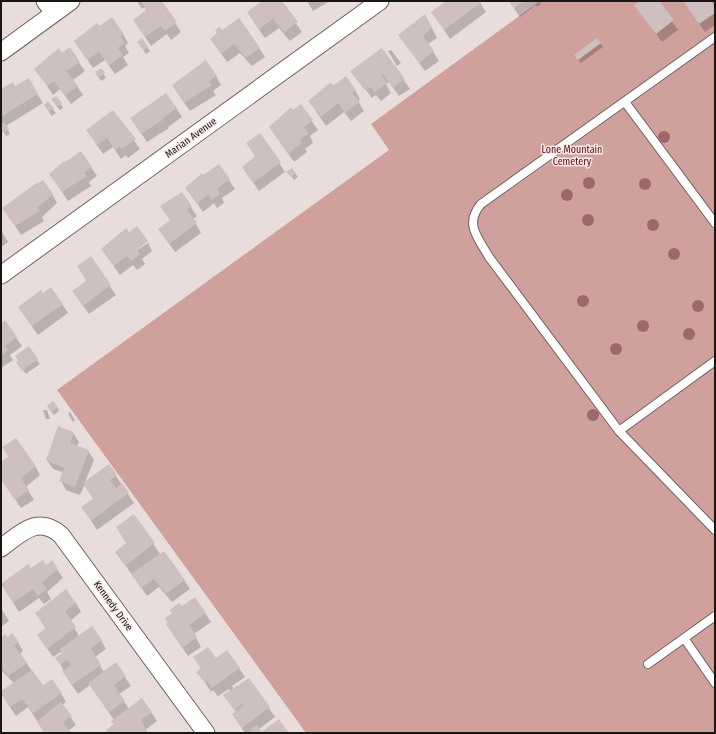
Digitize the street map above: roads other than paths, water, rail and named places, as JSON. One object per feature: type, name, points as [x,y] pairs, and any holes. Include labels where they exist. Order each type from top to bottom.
[{"type":"street","points":[[1,52],[49,7],[71,1]]},
{"type":"street","name":"Marian Avenue","points":[[1,275],[380,1]]},
{"type":"street","name":"Kennedy Drive","points":[[1,548],[26,529],[39,525],[53,528],[61,535],[206,733]]},
{"type":"lane","points":[[715,37],[481,204],[474,212],[472,220],[474,230],[489,257],[618,430],[715,530]]},
{"type":"lane","points":[[625,102],[715,223]]},
{"type":"lane","points":[[618,430],[715,361]]},
{"type":"lane","points":[[648,664],[715,616]]},
{"type":"lane","points":[[684,638],[715,682]]},
{"type":"park label","name":"Lone Mountain Cemetery","points":[[572,156]]}]
